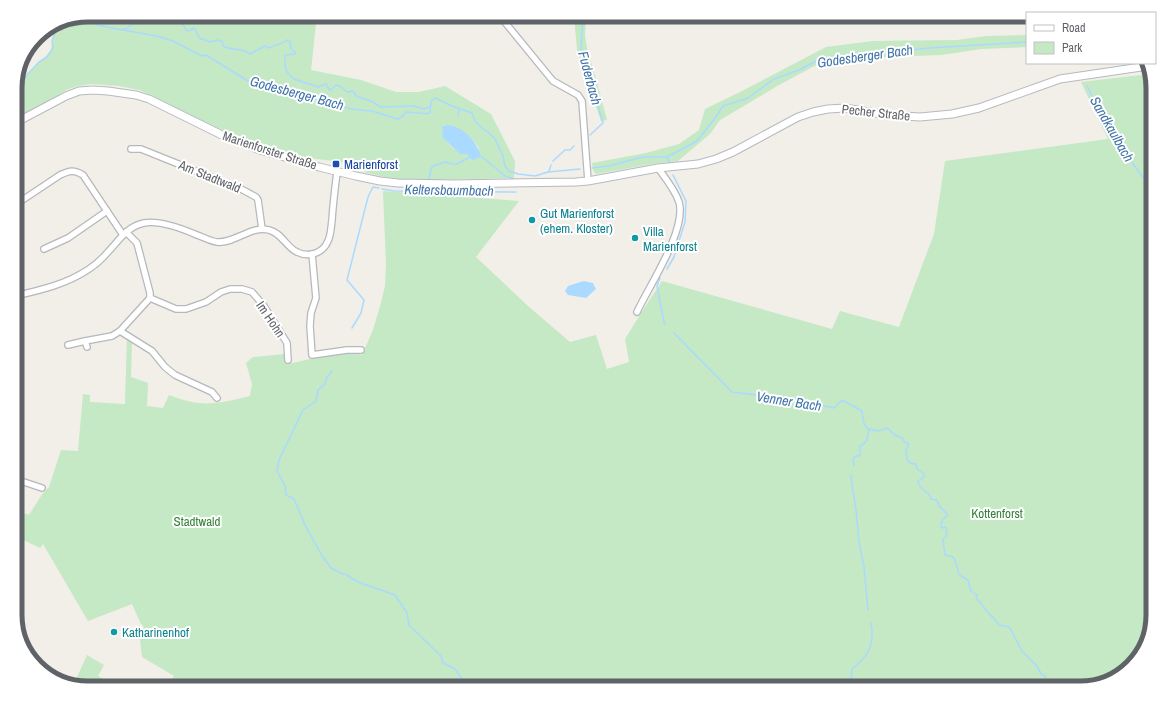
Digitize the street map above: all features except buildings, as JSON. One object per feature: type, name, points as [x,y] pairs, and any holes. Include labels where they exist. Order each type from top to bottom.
[{"type":"main road","name":"Pecher Straße","points":[[588,181],[658,168],[698,164],[716,159],[739,149],[798,117],[813,112],[845,108],[887,115],[920,117],[952,114],[979,108],[1060,79],[1143,67]]},
{"type":"main road","name":"Marienforster Straße","points":[[22,119],[66,96],[79,91],[93,90],[122,93],[149,99],[228,138],[283,158],[374,180],[398,183],[454,184],[588,181]]},
{"type":"street","points":[[504,22],[553,81],[578,95],[582,101],[588,181]]},
{"type":"street","name":"Am Stadtwald","points":[[131,149],[141,149],[243,190],[256,197],[258,200],[262,229]]},
{"type":"street","points":[[637,312],[664,262],[676,232],[680,216],[679,204],[674,191],[658,168]]},
{"type":"street","points":[[22,200],[60,175],[67,172],[76,171],[83,174],[107,211],[125,234],[137,244],[150,298],[120,331],[112,336],[68,345]]},
{"type":"street","points":[[22,294],[47,288],[90,269],[106,255],[125,234],[140,224],[152,222],[181,228],[211,241],[218,242],[226,241],[255,230],[269,230],[280,235],[291,248],[298,252],[312,254],[323,249],[328,240],[331,230],[337,172]]},
{"type":"street","points":[[44,249],[68,238],[107,211]]},
{"type":"street","points":[[312,254],[316,298],[311,313],[310,326],[312,355],[347,350],[361,350]]},
{"type":"street","name":"Im Hohn","points":[[150,298],[176,309],[186,309],[206,302],[221,292],[230,289],[242,289],[252,292],[264,306],[286,343],[288,360]]},
{"type":"street","points":[[120,331],[152,351],[165,367],[175,375],[212,392],[217,398]]},
{"type":"street","points":[[85,341],[87,347]]},
{"type":"street","points":[[22,481],[42,488]]},
{"type":"green space","points":[[88,22],[316,22],[311,70],[361,80],[396,92],[419,92],[445,86],[491,114],[515,161],[514,178],[438,180],[400,179],[368,173],[341,162],[294,156],[238,137],[139,90],[119,86],[91,84],[68,89],[22,116],[23,79],[51,50],[54,32],[67,25]],"holes":[[[465,133],[479,148],[472,160],[467,154],[454,149],[443,138]]]},
{"type":"green space","points":[[575,22],[586,22],[585,36],[588,53],[607,120],[601,121],[577,50]]},
{"type":"green space","points":[[1026,35],[1026,47],[982,49],[941,55],[885,57],[822,62],[779,85],[720,120],[710,134],[678,161],[596,174],[593,170],[592,163],[646,153],[679,144],[699,130],[705,109],[826,47],[873,41],[957,40],[986,36]]},
{"type":"green space","points":[[1145,75],[1146,84],[1146,615],[1144,632],[1137,648],[1127,662],[1105,676],[1097,679],[1080,681],[171,681],[174,676],[142,657],[139,630],[144,628],[132,604],[88,621],[43,544],[40,548],[22,539],[22,514],[23,513],[29,515],[43,493],[49,487],[61,450],[78,451],[83,394],[90,395],[90,402],[125,404],[127,338],[132,342],[131,377],[148,383],[147,406],[163,408],[169,395],[191,402],[200,403],[219,403],[250,396],[252,384],[246,363],[253,357],[285,354],[286,362],[288,364],[345,351],[362,355],[373,330],[385,286],[386,264],[383,191],[519,201],[476,257],[528,306],[570,342],[596,335],[607,369],[629,362],[625,339],[662,281],[832,329],[840,311],[899,327],[934,234],[945,161],[1108,139],[1081,82]]},
{"type":"green space","points":[[87,655],[104,665],[98,676],[107,681],[76,680]]},
{"type":"water","points":[[447,125],[459,129],[469,136],[473,140],[481,157],[472,160],[467,154],[460,154],[443,138],[442,127]]},
{"type":"water","points":[[584,281],[593,283],[596,289],[586,298],[568,295],[565,291],[568,286]]},
{"type":"waterway","name":"Godesberger Bach","points":[[90,22],[101,26],[157,36],[173,41],[202,56],[206,55],[253,84],[278,88],[299,94],[298,96],[310,99],[321,99],[351,109],[372,111],[398,119],[406,112],[424,114],[430,113],[431,101],[435,98],[472,113],[475,121],[495,139],[503,156],[505,166],[509,171],[518,174],[535,176],[548,172],[580,169]]},
{"type":"waterway","points":[[170,22],[181,24],[188,31],[193,28],[195,29],[199,38],[210,42],[218,40],[222,41],[223,46],[227,48],[243,50],[250,54],[265,46],[269,48],[287,40],[290,41],[291,49],[295,52],[295,54],[285,55],[285,66],[287,72],[294,79],[318,87],[326,84],[329,90],[336,85],[340,86],[347,92],[353,91],[356,96],[373,102],[381,107],[414,106],[424,109],[431,106]]},
{"type":"waterway","name":"Fuderbach","points":[[583,22],[581,49],[603,123],[590,135]]},
{"type":"waterway","points":[[124,30],[133,24],[138,23]]},
{"type":"waterway","name":"Godesberger Bach","points":[[23,81],[39,62],[47,57],[53,48],[52,41],[56,30]]},
{"type":"waterway","name":"Godesberger Bach","points":[[592,168],[609,166],[642,157],[667,157],[697,141],[723,106],[748,98],[774,79],[799,70],[820,59],[930,48],[1026,42]]},
{"type":"waterway","name":"Sandkaulbach","points":[[1087,86],[1104,121],[1109,127],[1123,153],[1146,181]]},
{"type":"waterway","name":"Keltersbaumbach","points":[[458,116],[459,110]]},
{"type":"waterway","name":"Fuderbach","points":[[553,161],[565,150],[570,150],[574,146]]},
{"type":"waterway","name":"Keltersbaumbach","points":[[481,156],[505,176],[514,179]]},
{"type":"waterway","points":[[429,180],[433,166],[445,162],[457,164],[470,157]]},
{"type":"waterway","name":"Godesberger Bach","points":[[667,157],[669,163]]},
{"type":"waterway","name":"Fuderbach","points":[[549,171],[551,165]]},
{"type":"waterway","name":"Venner Bach","points":[[667,269],[674,257],[685,222],[686,201],[673,175]]},
{"type":"waterway","name":"Keltersbaumbach","points":[[352,328],[361,313],[364,300],[347,280],[368,197],[373,187],[379,188]]},
{"type":"waterway","name":"Keltersbaumbach","points":[[382,189],[394,191],[516,192]]},
{"type":"waterway","name":"Venner Bach","points":[[660,278],[657,286],[665,324]]},
{"type":"waterway","name":"Venner Bach","points":[[674,333],[732,392],[798,400],[834,408],[842,400],[862,411],[864,424],[868,429],[878,431],[887,428],[895,435],[902,438],[904,442],[908,443],[908,447],[906,449],[907,460],[916,464],[917,469],[924,474],[924,477],[918,481],[919,485],[928,493],[931,499],[937,500],[940,507],[947,514],[941,523],[941,527],[945,527],[947,529],[946,537],[943,539],[945,555],[954,558],[958,573],[968,580],[971,591],[977,595],[976,598],[999,625],[1009,627],[1022,651],[1036,665],[1047,681]]},
{"type":"waterway","name":"Keltersbaumbach","points":[[332,371],[326,379],[325,384],[318,390],[316,401],[303,410],[279,460],[277,471],[285,486],[286,495],[294,499],[305,525],[321,554],[331,568],[343,574]]},
{"type":"waterway","points":[[854,466],[854,457],[860,455],[860,446],[867,439],[869,429]]},
{"type":"waterway","points":[[851,475],[859,542],[864,567],[868,610]]},
{"type":"waterway","name":"Keltersbaumbach","points":[[345,574],[358,582],[395,595],[407,613],[409,625],[441,656],[443,663],[455,669],[464,681]]},
{"type":"waterway","points":[[851,681],[852,669],[863,659],[869,649],[872,637],[871,623]]},
{"type":"place","name":"Marienforst","points":[[336,164]]},
{"type":"place","name":"Gut Marienforst (ehem. Kloster)","points":[[532,220]]},
{"type":"place","name":"Villa Marienforst","points":[[635,238]]},
{"type":"place","name":"Katharinenhof","points":[[114,632]]},
{"type":"park label","name":"Kottenforst","points":[[997,513]]},
{"type":"park label","name":"Stadtwald","points":[[197,521]]}]
